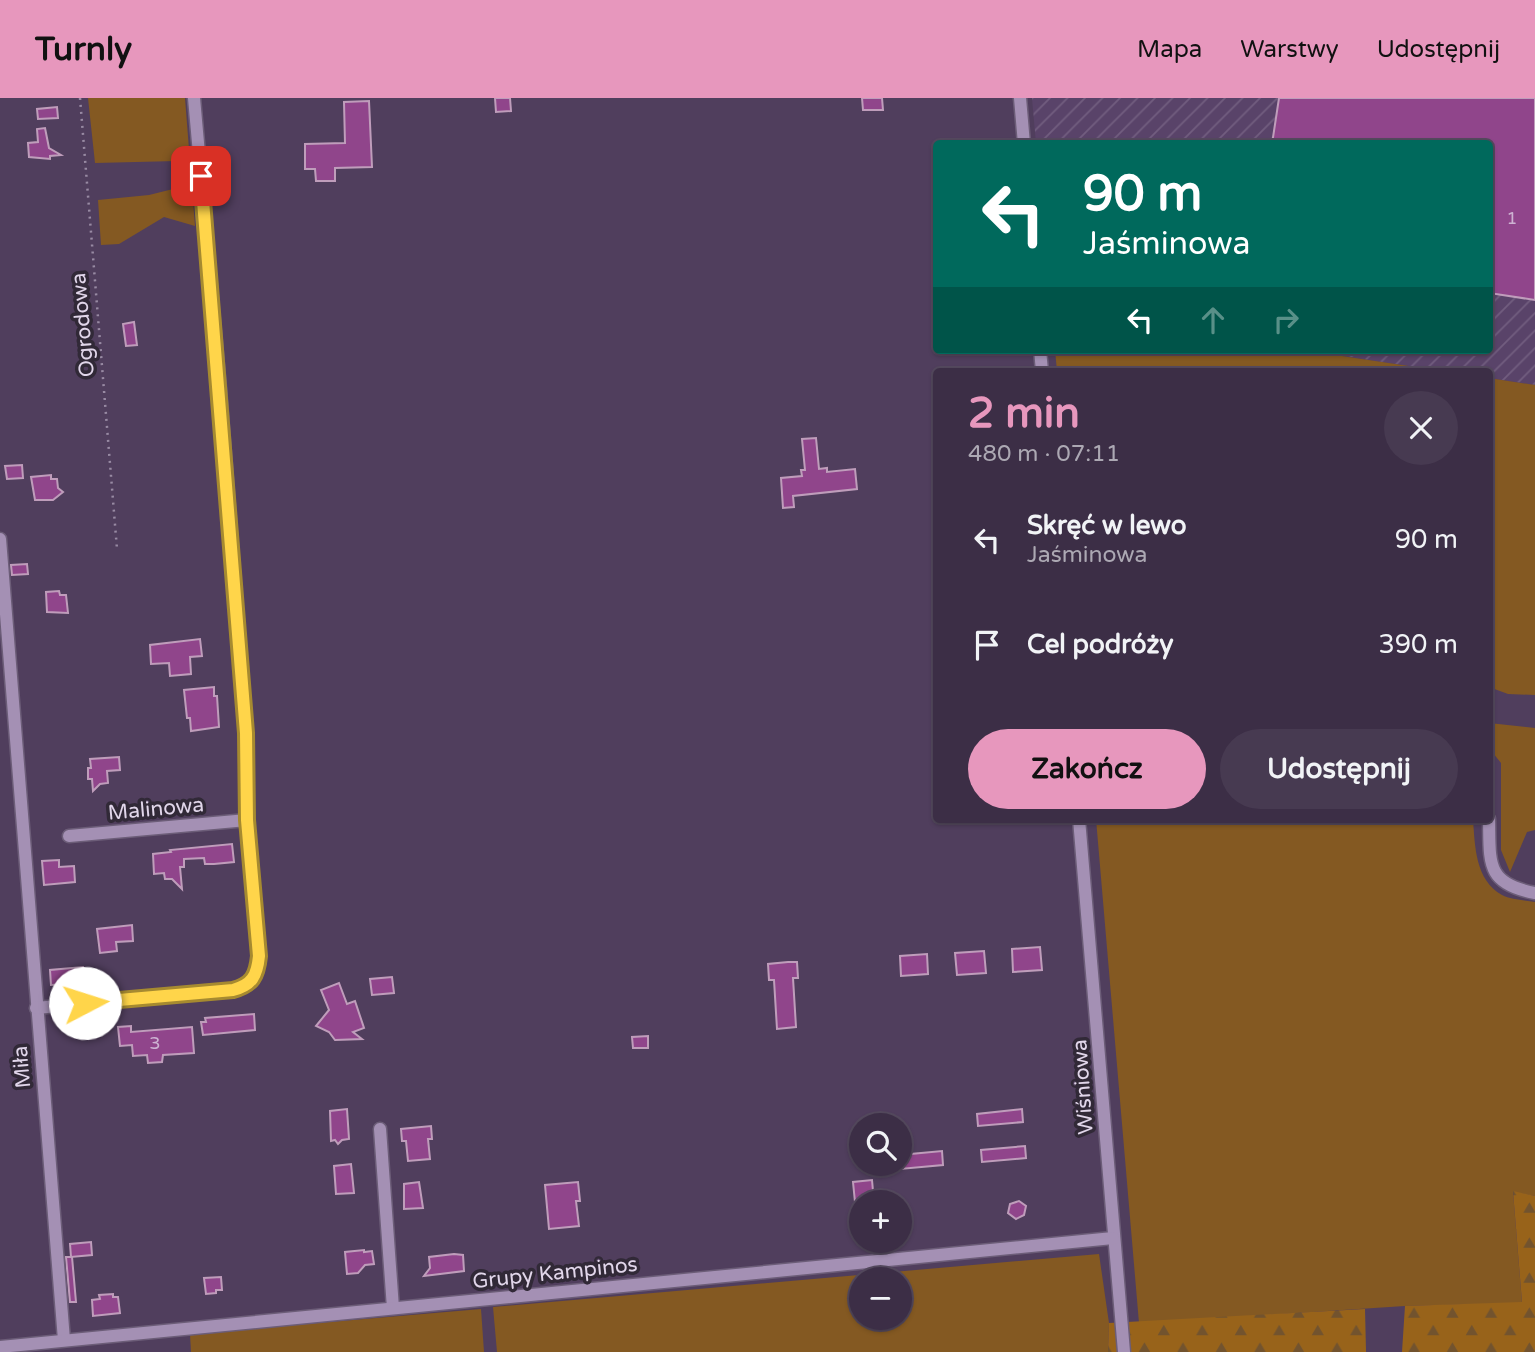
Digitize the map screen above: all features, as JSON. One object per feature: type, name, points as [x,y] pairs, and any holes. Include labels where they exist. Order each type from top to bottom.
[{"type":"street","points":[[36,1008],[233,990],[254,980],[259,956],[247,820],[246,733],[220,389],[194,98]]},
{"type":"street","points":[[1020,98],[1024,140]]},
{"type":"street","name":"Miła","points":[[0,539],[64,1340]]},
{"type":"street","name":"Malinowa","points":[[69,836],[247,820]]},
{"type":"street","name":"Wiśniowa","points":[[1079,823],[1124,1352]]},
{"type":"street","points":[[1489,823],[1490,860],[1496,877],[1512,888],[1535,893]]},
{"type":"street","points":[[380,1129],[393,1308]]},
{"type":"street","name":"Grupy Kampinos","points":[[0,1347],[1113,1238]]},
{"type":"path","name":"Ogrodowa","points":[[80,98],[117,549]]},
{"type":"shaded area","points":[[88,98],[185,98],[195,226],[164,217],[119,244],[101,245],[98,200],[149,195],[173,189],[177,161],[95,163]]},
{"type":"shaded area","points":[[1032,98],[1535,98],[1535,385],[1493,379],[1493,368],[1422,368],[1329,354],[1493,354],[1493,140],[1036,140]]},
{"type":"shaded area","points":[[1055,354],[1329,354],[1422,368],[1057,368]]},
{"type":"shaded area","points":[[1493,379],[1535,385],[1535,695],[1508,694],[1493,688]]},
{"type":"shaded area","points":[[1493,723],[1535,728],[1535,830],[1527,832],[1510,872],[1501,850],[1501,763],[1493,753]]},
{"type":"shaded area","points":[[1096,823],[1473,823],[1478,862],[1486,881],[1506,897],[1535,902],[1535,1196],[1513,1192],[1522,1303],[1405,1306],[1139,1323]]},
{"type":"shaded area","points":[[1099,1254],[1109,1323],[1108,1352],[497,1352],[493,1307],[849,1276],[849,1330],[912,1330],[912,1270]]},
{"type":"shaded area","points":[[481,1309],[484,1352],[191,1352],[190,1334]]},
{"type":"green space","points":[[1513,1191],[1535,1196],[1535,1352],[1402,1352],[1405,1306],[1522,1302]]},
{"type":"green space","points":[[1365,1309],[1366,1352],[1108,1352],[1109,1323]]},
{"type":"building","points":[[495,98],[510,98],[511,111],[496,112]]},
{"type":"building","points":[[862,98],[882,98],[883,110],[863,110]]},
{"type":"building","points":[[1279,98],[1535,98],[1535,300],[1493,294],[1493,140],[1273,140]]},
{"type":"building","points":[[369,101],[372,167],[335,168],[335,181],[316,181],[315,169],[305,169],[305,144],[345,143],[344,102]]},
{"type":"building","points":[[57,107],[58,118],[38,119],[37,109]]},
{"type":"building","points":[[45,128],[49,148],[61,155],[50,156],[50,159],[29,157],[28,143],[38,142],[37,129]]},
{"type":"building","points":[[134,322],[137,345],[126,346],[123,324]]},
{"type":"building","points":[[816,438],[819,469],[827,468],[827,472],[855,469],[857,489],[793,496],[794,507],[783,508],[781,478],[802,476],[801,470],[805,470],[802,439]]},
{"type":"building","points":[[22,465],[23,478],[7,479],[5,466]]},
{"type":"building","points":[[51,475],[51,479],[57,479],[58,488],[63,492],[53,500],[35,500],[31,477]]},
{"type":"building","points":[[27,564],[28,574],[12,575],[11,565]]},
{"type":"building","points":[[59,591],[60,595],[66,595],[68,613],[47,612],[46,592]]},
{"type":"building","points":[[200,639],[202,656],[190,657],[191,674],[170,676],[169,663],[151,664],[150,645]]},
{"type":"building","points":[[214,687],[219,727],[191,731],[184,690]]},
{"type":"building","points":[[119,757],[120,770],[107,771],[108,783],[100,784],[93,791],[92,779],[88,779],[90,759]]},
{"type":"building","points":[[232,844],[234,862],[205,864],[204,858],[184,859],[184,867],[180,867],[182,889],[172,879],[165,879],[164,873],[154,874],[153,854]]},
{"type":"building","points":[[59,860],[59,867],[74,866],[75,882],[44,885],[42,861]]},
{"type":"building","points":[[132,925],[133,941],[116,942],[117,951],[100,953],[97,929]]},
{"type":"building","points":[[1040,947],[1042,970],[1013,972],[1012,949]]},
{"type":"building","points":[[984,951],[986,973],[957,975],[955,953]]},
{"type":"building","points":[[927,954],[928,974],[901,976],[900,956]]},
{"type":"building","points":[[797,962],[798,978],[793,978],[796,1027],[777,1029],[774,980],[769,980],[768,964]]},
{"type":"building","points":[[83,967],[84,983],[51,985],[50,970]]},
{"type":"building","points":[[392,977],[394,993],[372,995],[370,979]]},
{"type":"building","points":[[339,983],[347,1004],[355,1001],[364,1028],[353,1032],[362,1039],[335,1040],[329,1032],[316,1026],[329,1010],[321,990]]},
{"type":"building","points":[[254,1014],[255,1030],[203,1035],[201,1022],[206,1022],[205,1018]]},
{"type":"building","points":[[131,1026],[131,1032],[192,1027],[194,1053],[163,1055],[162,1062],[148,1063],[147,1055],[133,1056],[132,1045],[120,1046],[118,1027]]},
{"type":"building","points":[[648,1036],[648,1048],[633,1048],[632,1037]]},
{"type":"building","points":[[347,1109],[349,1139],[338,1144],[335,1140],[331,1141],[330,1111]]},
{"type":"building","points":[[1022,1109],[1023,1122],[978,1126],[977,1114]]},
{"type":"building","points":[[431,1126],[432,1139],[428,1139],[430,1159],[408,1161],[406,1141],[402,1141],[401,1129]]},
{"type":"building","points":[[1025,1146],[1026,1158],[982,1162],[981,1150]]},
{"type":"building","points":[[942,1151],[943,1165],[912,1168],[912,1154]]},
{"type":"building","points":[[351,1164],[354,1193],[336,1194],[334,1166]]},
{"type":"building","points":[[872,1180],[873,1190],[854,1190],[853,1182]]},
{"type":"building","points":[[419,1182],[423,1208],[404,1209],[404,1184]]},
{"type":"building","points":[[578,1182],[580,1201],[576,1201],[579,1226],[549,1229],[545,1185]]},
{"type":"building","points":[[1019,1201],[1026,1206],[1024,1215],[1016,1219],[1008,1213],[1010,1204]]},
{"type":"building","points":[[91,1242],[92,1255],[71,1257],[70,1244]]},
{"type":"building","points":[[372,1251],[374,1264],[365,1265],[358,1273],[347,1274],[345,1252]]},
{"type":"building","points":[[463,1255],[464,1271],[424,1276],[430,1268],[429,1257]]},
{"type":"building","points":[[66,1257],[72,1257],[76,1302],[70,1302]]},
{"type":"building","points":[[221,1277],[222,1290],[206,1294],[204,1278]]},
{"type":"building","points":[[113,1294],[113,1297],[118,1297],[120,1313],[93,1316],[92,1300],[100,1299],[99,1295]]},
{"type":"route","points":[[85,1003],[233,990],[254,980],[258,969],[247,820],[246,733],[201,176]]}]
